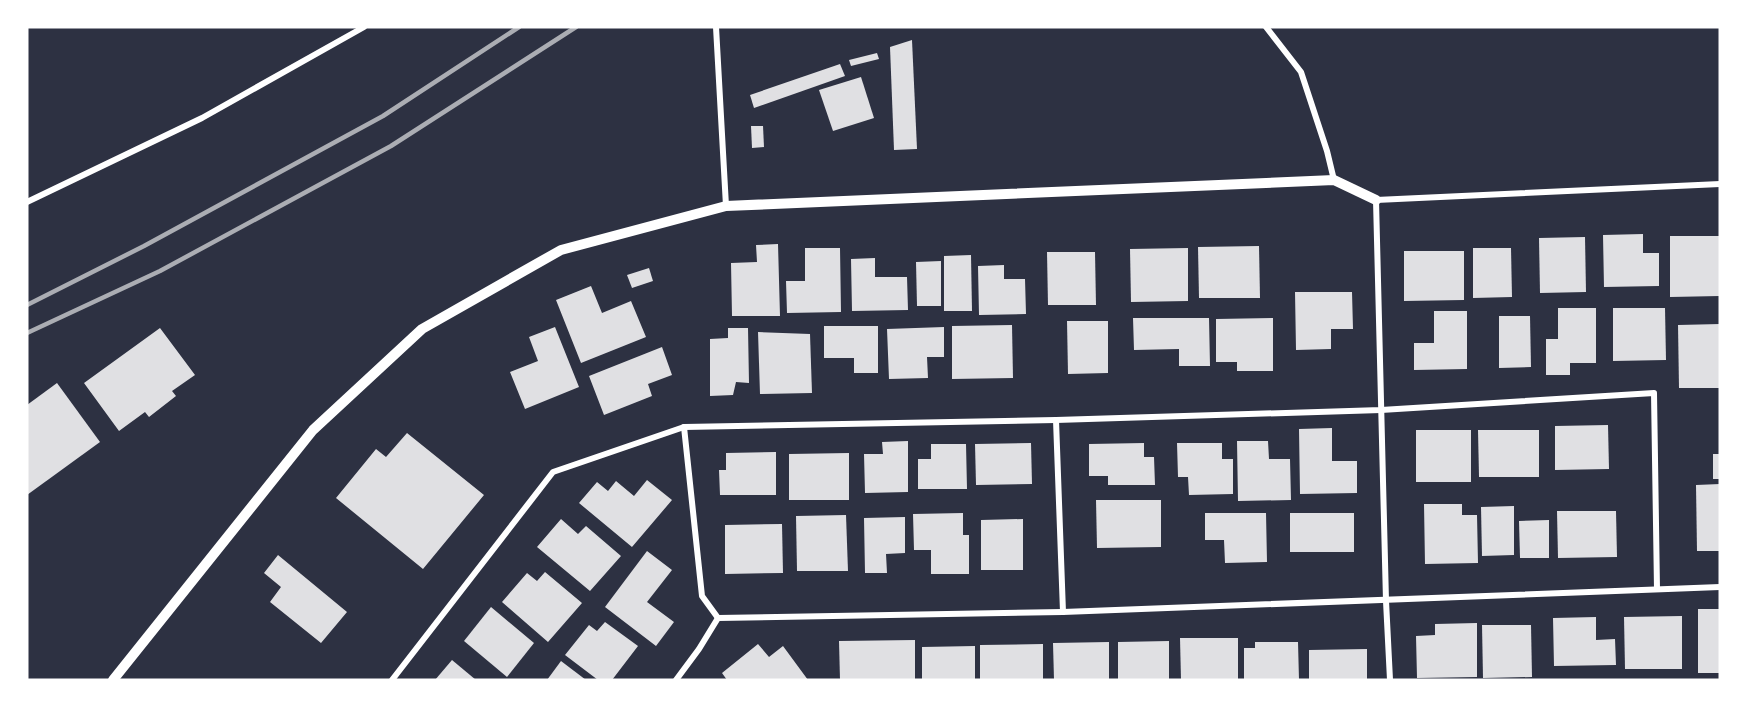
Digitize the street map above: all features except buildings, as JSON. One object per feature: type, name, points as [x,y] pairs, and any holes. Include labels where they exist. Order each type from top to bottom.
[{"type":"street","points":[[27,202],[202,118],[364,27]]},
{"type":"street","points":[[716,27],[726,206]]},
{"type":"street","points":[[1266,27],[1301,72],[1334,180]]},
{"type":"street","points":[[113,680],[314,430],[422,329],[561,250],[726,206],[1334,180],[1376,200],[1720,184]]},
{"type":"street","points":[[1376,200],[1390,680]]},
{"type":"street","points":[[392,680],[554,472],[684,427],[1056,420],[1381,410],[1654,393],[1657,589]]},
{"type":"street","points":[[1056,420],[1063,612]]},
{"type":"street","points":[[684,427],[702,596],[718,618]]},
{"type":"street","points":[[718,618],[1063,612],[1720,587]]},
{"type":"street","points":[[676,680],[718,618]]},
{"type":"railway","points":[[27,305],[144,246],[383,116],[519,27]]},
{"type":"railway","points":[[27,333],[160,271],[391,146],[576,27]]}]
